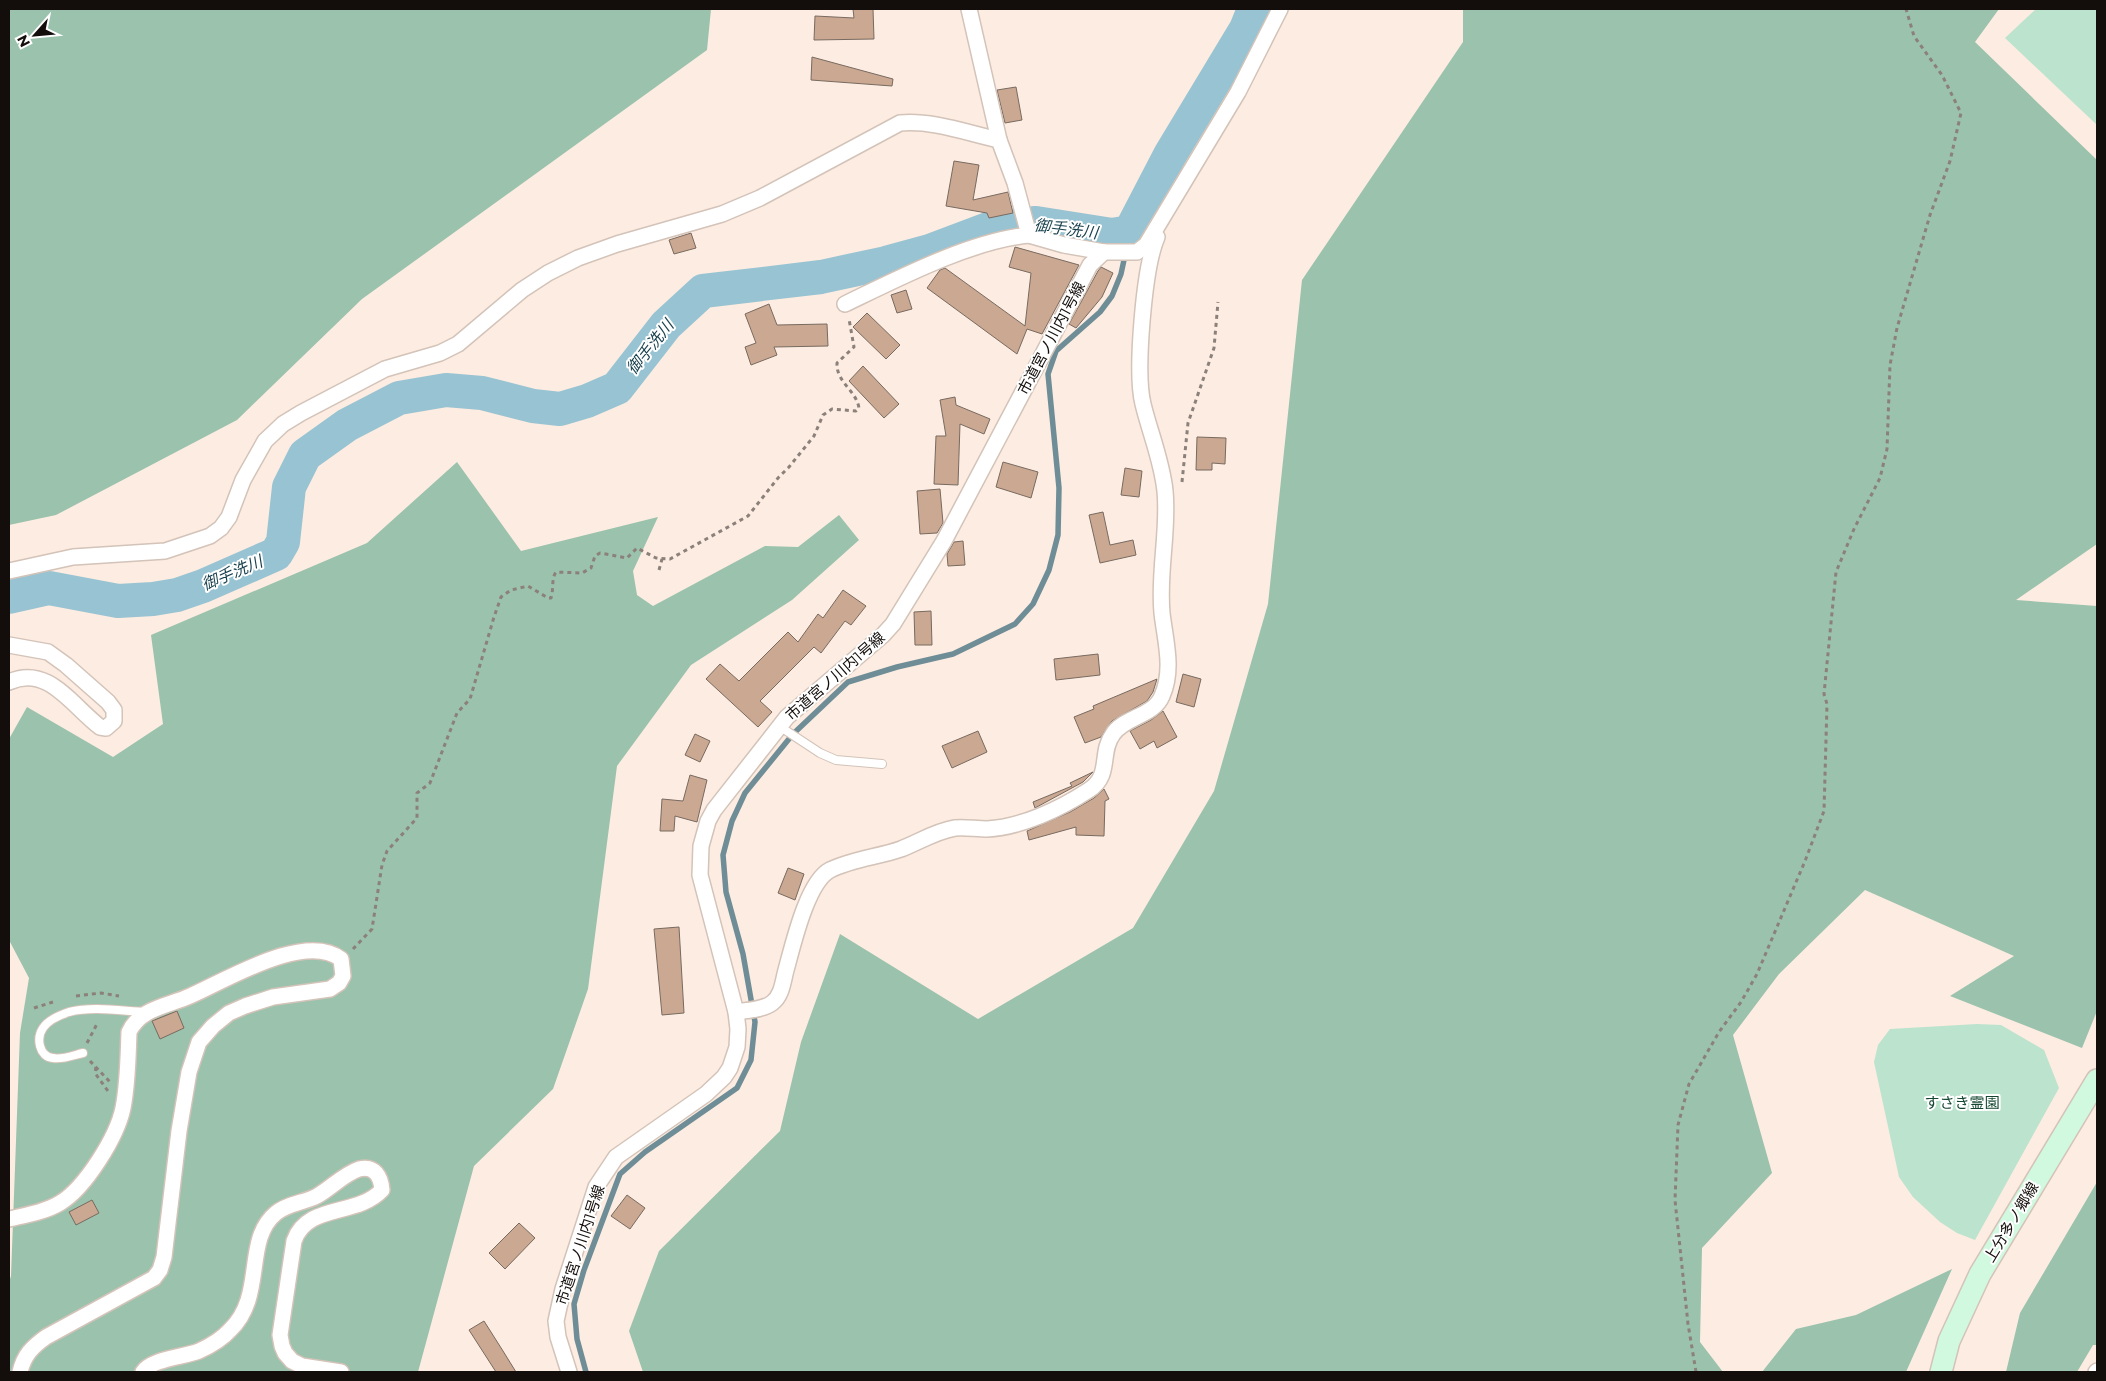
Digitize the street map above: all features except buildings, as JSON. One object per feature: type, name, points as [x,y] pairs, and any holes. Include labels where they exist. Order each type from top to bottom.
[{"type":"main road","name":"上分多ノ郷線","points":[[1941,1372],[1949,1341],[1980,1274],[2097,1080]]},
{"type":"street","points":[[969,9],[999,140],[1003,155],[1011,170],[1028,233]]},
{"type":"street","points":[[845,304],[920,269],[983,245],[1028,233],[1064,245],[1108,253],[1140,250],[1146,245],[1238,92],[1280,9]]},
{"type":"street","points":[[9,571],[73,557],[165,551],[210,536],[221,528],[229,517],[246,473],[265,440],[283,424],[385,369],[440,353],[458,344],[522,290],[548,273],[578,258],[617,244],[722,214],[760,198],[900,123],[929,124],[999,140]]},
{"type":"street","points":[[739,1011],[768,1006],[775,1001],[780,991],[803,914],[820,878],[829,870],[899,849],[944,831],[958,828],[987,829],[1010,825],[1064,805],[1099,783],[1103,776],[1106,747],[1116,729],[1158,704],[1162,696],[1168,668],[1168,637],[1162,613],[1165,491],[1158,454],[1142,403],[1140,370],[1150,255],[1170,203]]},
{"type":"street","name":"市道宮ノ川内1号線","points":[[569,1372],[558,1337],[556,1321],[563,1289],[596,1187],[616,1157],[706,1094],[724,1077],[730,1068],[736,1047],[739,1011],[702,890],[700,875],[701,846],[708,821],[714,810],[800,705],[883,635],[892,624],[944,541],[1090,265],[1108,253]]},
{"type":"street","points":[[9,645],[48,652],[66,665],[108,702],[114,710],[114,721],[106,728],[100,727],[45,679],[27,677],[17,678],[9,682]]},
{"type":"street","points":[[9,1219],[58,1204],[70,1196],[98,1162],[122,1111],[129,1032],[133,1023],[148,1012],[190,997],[266,961],[283,956],[323,950],[334,953],[340,959],[343,976],[339,983],[330,989],[273,997],[245,1006],[229,1013],[213,1026],[199,1042],[189,1072],[179,1131],[164,1257],[160,1270],[154,1278],[33,1346],[27,1354],[20,1372]]},
{"type":"street","points":[[143,1372],[157,1363],[198,1352],[230,1331],[241,1318],[250,1297],[260,1236],[265,1223],[277,1212],[318,1196],[354,1172],[368,1168],[376,1171],[381,1179],[382,1190],[375,1198],[365,1203],[316,1217],[305,1222],[297,1231],[282,1326],[282,1346],[292,1361],[302,1366],[341,1372]]},
{"type":"lane","points":[[783,728],[820,753],[836,760],[882,764]]},
{"type":"lane","points":[[83,1053],[53,1058],[44,1054],[40,1048],[39,1038],[43,1028],[53,1019],[70,1012],[104,1010],[148,1012]]},
{"type":"path","points":[[1696,1372],[1688,1324],[1675,1200],[1678,1125],[1689,1084],[1719,1032],[1742,1002],[1757,974],[1806,861],[1824,812],[1827,704],[1824,694],[1836,572],[1854,529],[1880,478],[1887,449],[1890,365],[1897,328],[1930,215],[1950,161],[1962,113],[1942,75],[1914,36],[1906,9]]},
{"type":"path","points":[[1182,483],[1188,423],[1214,348],[1218,302]]},
{"type":"path","points":[[340,959],[358,945],[372,929],[382,865],[387,851],[417,818],[418,793],[430,784],[457,713],[470,699],[501,597],[511,590],[528,586],[551,598],[554,590],[553,576],[556,572],[582,573],[591,568],[595,556],[600,553],[627,558],[637,548],[656,558],[670,559],[748,516],[814,436],[823,415],[832,409],[856,411],[859,408],[858,401],[839,377],[836,370],[837,363],[854,347],[845,304]]},
{"type":"path","points":[[659,570],[662,559]]},
{"type":"path","points":[[88,1041],[104,1010]]},
{"type":"path","points":[[83,1053],[112,1085]]},
{"type":"path","points":[[96,1067],[95,1074],[110,1094]]},
{"type":"green space","points":[[9,9],[711,9],[707,50],[362,299],[237,420],[56,515],[9,525]]},
{"type":"green space","points":[[1463,9],[1999,9],[1975,42],[2097,160],[2097,544],[2016,600],[2097,606],[2097,1011],[2082,1048],[1950,996],[2014,956],[1865,890],[1779,974],[1733,1035],[1772,1173],[1702,1248],[1700,1342],[1723,1372],[643,1372],[629,1331],[659,1251],[780,1131],[801,1042],[840,934],[978,1019],[1133,928],[1214,791],[1268,604],[1302,280],[1463,42]]},
{"type":"green space","points":[[2036,9],[2097,9],[2097,125],[2005,38]]},
{"type":"green space","points":[[457,462],[521,551],[658,517],[633,571],[637,595],[653,606],[765,546],[798,547],[839,515],[859,540],[792,600],[691,665],[617,766],[588,989],[553,1089],[474,1166],[418,1372],[9,1372],[9,1282],[11,1276],[20,1033],[29,978],[9,940],[9,739],[27,707],[113,757],[163,724],[151,635],[367,543]]},
{"type":"green space","name":"すさき霊園","points":[[1977,1024],[2001,1025],[2044,1050],[2059,1088],[1975,1240],[1957,1233],[1940,1222],[1913,1197],[1899,1177],[1874,1062],[1878,1045],[1890,1029]]},
{"type":"green space","points":[[2097,1182],[2097,1345],[2093,1345],[2077,1372],[2006,1372],[2020,1313]]},
{"type":"green space","points":[[1952,1269],[1906,1372],[1762,1372],[1796,1329],[1856,1315]]},
{"type":"waterway","name":"御手洗川","points":[[9,597],[49,588],[118,601],[153,599],[177,595],[203,586],[276,554],[283,542],[289,487],[305,455],[347,425],[399,398],[446,390],[482,393],[533,406],[560,409],[587,401],[617,388],[666,325],[703,291],[821,277],[886,263],[930,251],[991,228],[1036,223],[1112,235],[1130,232],[1170,155],[1246,29],[1254,9]]},
{"type":"waterway","points":[[586,1372],[577,1339],[574,1304],[584,1270],[620,1174],[645,1152],[737,1088],[751,1060],[755,1022],[743,954],[726,892],[723,855],[732,821],[745,793],[793,734],[848,682],[897,667],[953,654],[1015,624],[1033,604],[1049,570],[1058,535],[1059,488],[1048,374],[1056,351],[1100,312],[1112,296],[1121,274],[1130,232]]}]
